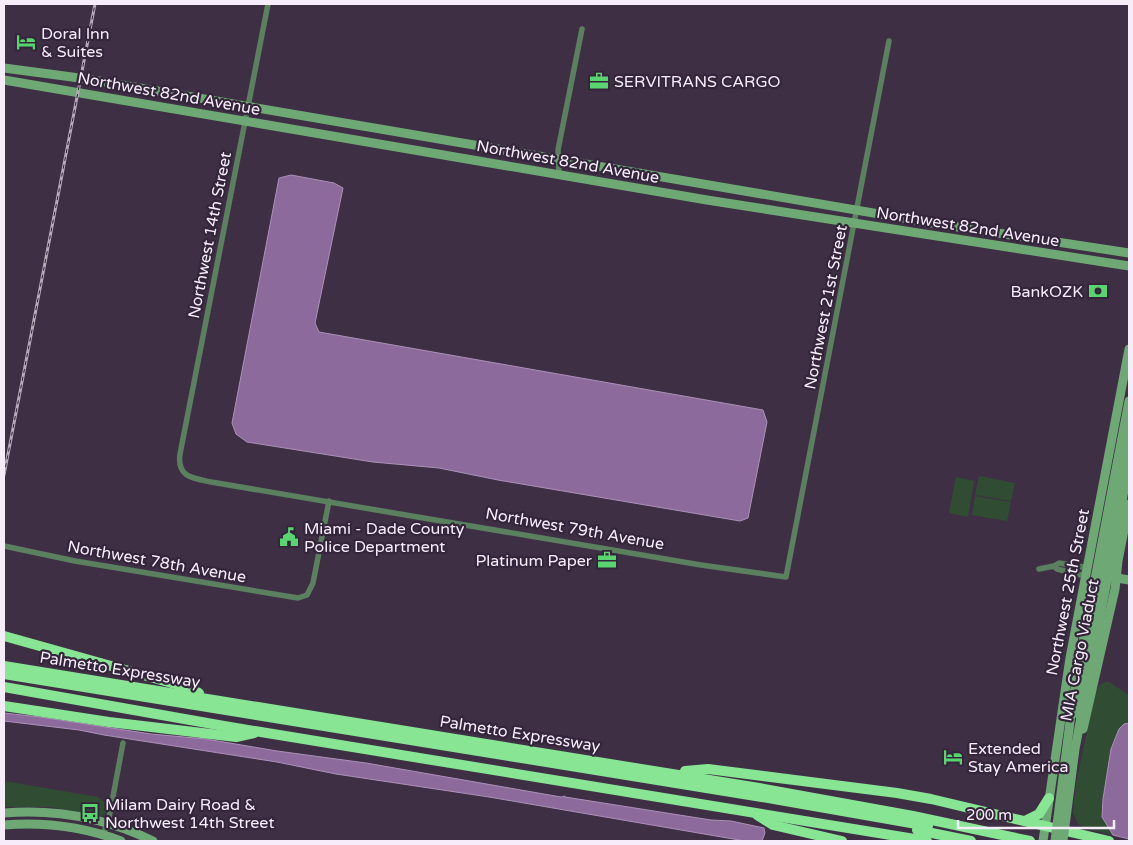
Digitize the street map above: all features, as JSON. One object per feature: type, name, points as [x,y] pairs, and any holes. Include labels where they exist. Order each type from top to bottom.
[{"type":"highway","points":[[4,636],[186,687],[210,698]]},
{"type":"highway","points":[[4,643],[41,652],[79,658]]},
{"type":"highway","name":"Palmetto Expressway","points":[[4,666],[672,773],[913,816],[1030,841]]},
{"type":"highway","points":[[4,674],[774,798],[998,841]]},
{"type":"highway","points":[[4,679],[764,803],[971,841]]},
{"type":"highway","points":[[4,687],[260,732],[927,841]]},
{"type":"highway","points":[[4,694],[27,691]]},
{"type":"highway","points":[[4,706],[109,722],[236,737],[260,732]]},
{"type":"highway","points":[[672,773],[708,769],[897,793],[931,799],[1109,841]]},
{"type":"highway","points":[[1025,821],[1039,814],[1049,798]]},
{"type":"highway","points":[[752,812],[773,825],[842,841]]},
{"type":"highway","points":[[1066,815],[1072,824],[1089,836]]},
{"type":"main road","name":"Northwest 82nd Avenue","points":[[4,68],[87,79],[857,210],[1129,253]]},
{"type":"main road","name":"Northwest 82nd Avenue","points":[[4,80],[854,224],[1129,266]]},
{"type":"main road","points":[[1009,248],[1011,235]]},
{"type":"main road","name":"Northwest 25th Street","points":[[1043,841],[1068,666],[1129,349]]},
{"type":"main road","name":"MIA Cargo Viaduct","points":[[1055,841],[1078,668],[1129,401]]},
{"type":"main road","points":[[1080,742],[1078,718],[1080,692],[1129,431]]},
{"type":"main road","name":"MIA Cargo Viaduct","points":[[1062,841],[1080,721],[1129,464]]},
{"type":"main road","points":[[1062,841],[1080,742],[1115,589],[1129,504]]},
{"type":"main road","points":[[1086,572],[1129,580]]},
{"type":"main road","points":[[4,813],[53,813],[89,818],[153,841]]},
{"type":"main road","points":[[4,825],[52,825],[103,835],[121,841]]},
{"type":"street","name":"Northwest 14th Street","points":[[182,472],[179,462],[180,454],[268,4]]},
{"type":"street","points":[[559,175],[558,150],[582,29]]},
{"type":"street","name":"Northwest 21st Street","points":[[786,578],[888,42]]},
{"type":"street","name":"Northwest 79th Avenue","points":[[182,472],[197,479],[786,578]]},
{"type":"street","name":"Northwest 78th Avenue","points":[[4,546],[81,562],[298,598],[306,594],[313,583],[329,501]]},
{"type":"street","points":[[1039,569],[1059,563],[1083,567],[1086,572]]},
{"type":"street","points":[[103,835],[123,742]]},
{"type":"green space","points":[[979,476],[1015,483],[1011,501],[975,495]]},
{"type":"green space","points":[[956,477],[974,481],[968,517],[949,513]]},
{"type":"green space","points":[[975,496],[1011,502],[1007,521],[972,515]]},
{"type":"green space","points":[[1109,682],[1129,695],[1129,724],[1122,725],[1111,749],[1103,799],[1102,817],[1113,835],[1087,829],[1078,824],[1073,812],[1076,784],[1094,698],[1101,684]]},
{"type":"green space","points":[[4,781],[98,797],[106,804],[106,812],[102,816],[50,807],[4,807]]},
{"type":"shaded area","points":[[291,175],[334,183],[343,188],[315,323],[319,332],[763,410],[767,422],[748,518],[740,521],[498,480],[439,468],[373,462],[247,442],[236,434],[232,423],[279,178]]},
{"type":"shaded area","points":[[4,713],[151,734],[206,739],[366,763],[561,797],[565,796],[711,820],[731,821],[764,828],[765,833],[762,841],[745,841],[489,797],[336,774],[277,762],[79,730],[4,721]]},
{"type":"shaded area","points":[[1129,723],[1129,839],[1113,835],[1102,817],[1111,749],[1119,729],[1124,724]]},
{"type":"railway","points":[[4,475],[95,4]]},
{"type":"place","name":"Doral Inn & Suites","points":[[26,42]]},
{"type":"place","name":"SERVITRANS CARGO","points":[[599,81]]},
{"type":"place","name":"BankOZK","points":[[1098,291]]},
{"type":"place","name":"Miami - Dade County Police Department","points":[[289,537]]},
{"type":"place","name":"Platinum Paper","points":[[607,560]]},
{"type":"place","name":"Extended Stay America","points":[[953,757]]},
{"type":"place","name":"Milam Dairy Road & Northwest 14th Street","points":[[90,813]]}]
